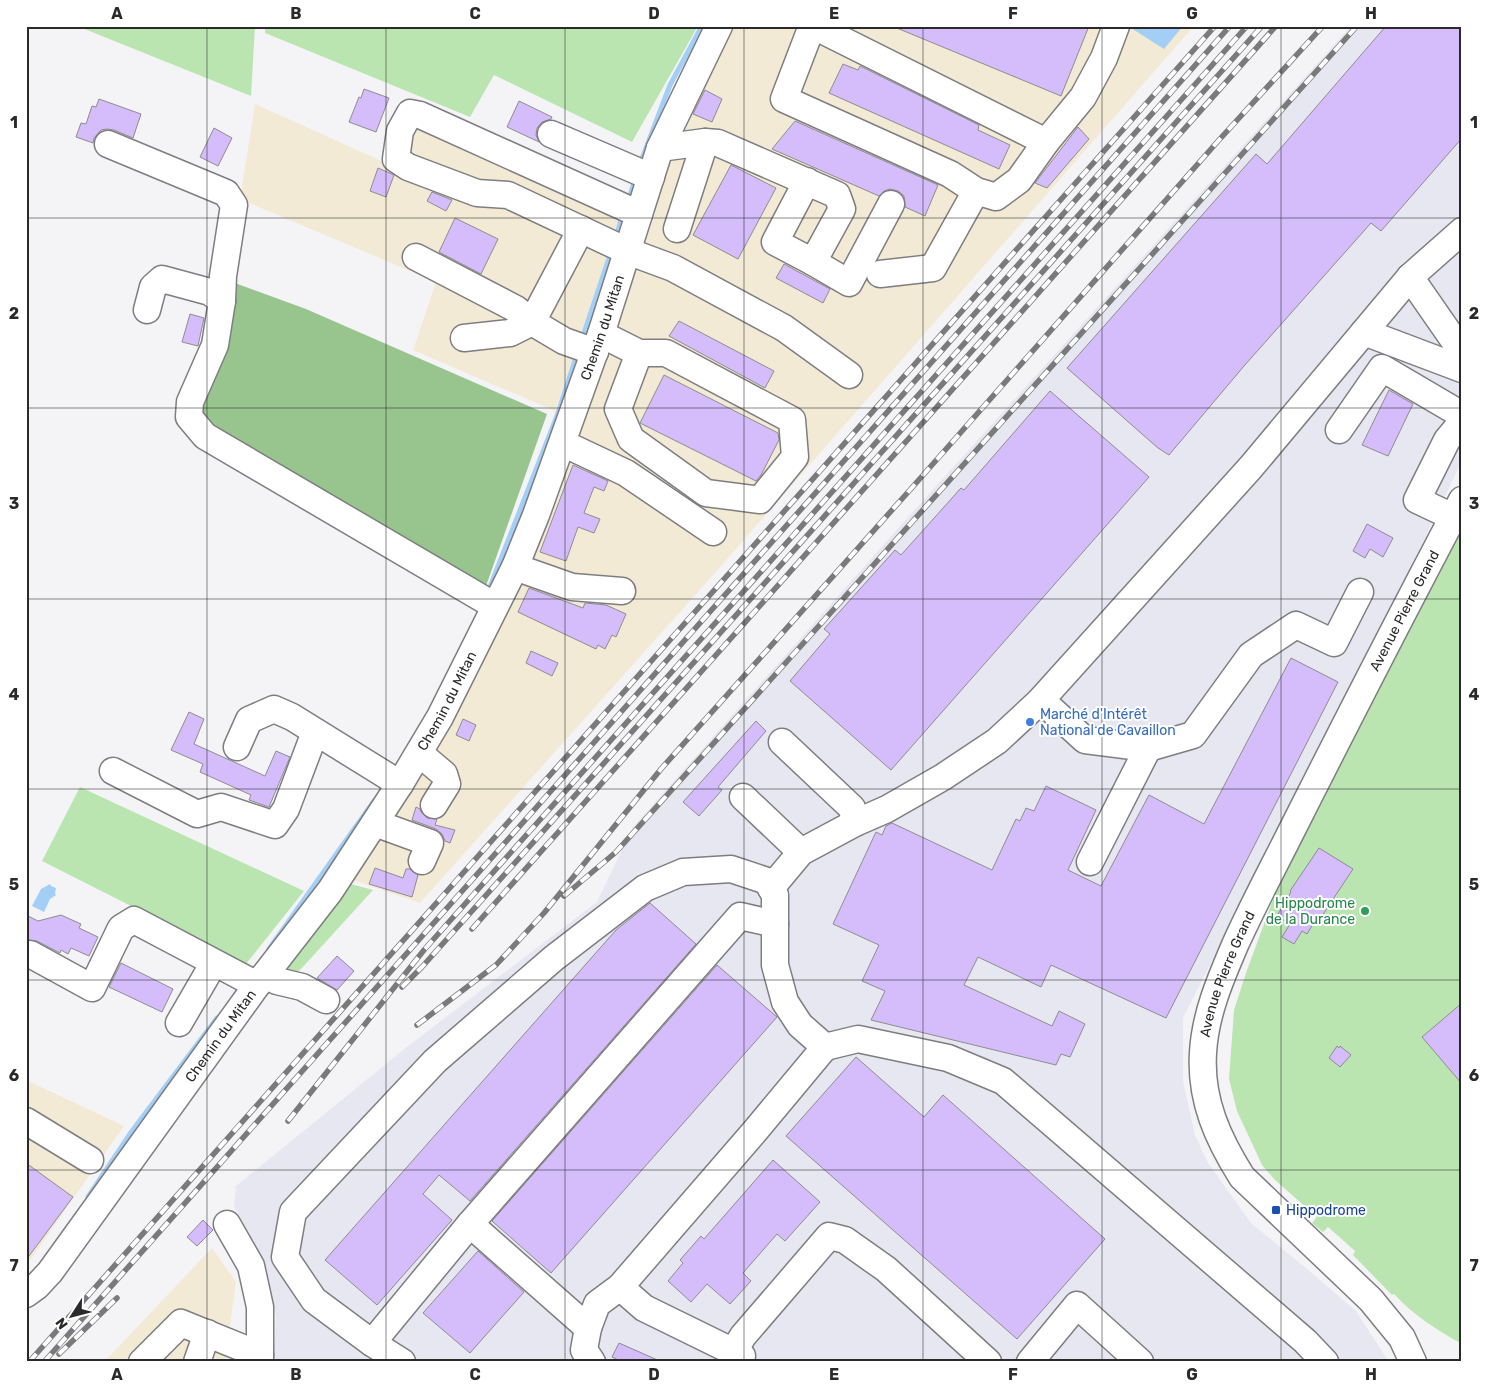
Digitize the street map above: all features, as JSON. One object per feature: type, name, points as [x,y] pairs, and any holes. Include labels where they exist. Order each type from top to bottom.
[{"type":"street","name":"Chemin du Mitan","points":[[30,1293],[50,1272],[258,984],[330,891],[400,784],[440,717],[515,567],[562,446],[598,343],[660,148],[718,26]]},
{"type":"street","points":[[1046,142],[813,26],[784,99],[950,174],[976,191],[996,196],[1020,180],[1046,142],[1083,97],[1104,58],[1116,26]]},
{"type":"street","points":[[639,214],[420,115],[410,113],[400,131],[396,158],[408,167],[477,193],[508,195],[627,251],[673,268],[784,328],[849,375]]},
{"type":"street","points":[[551,134],[651,177]]},
{"type":"street","points":[[660,148],[705,142],[718,143],[837,195],[842,209],[813,262]]},
{"type":"street","points":[[677,229],[705,142]]},
{"type":"street","points":[[108,144],[226,193],[234,205],[215,345],[190,402],[189,417],[205,436],[495,606]]},
{"type":"street","points":[[807,181],[775,242],[849,283],[891,204]]},
{"type":"street","points":[[880,274],[933,268],[976,191]]},
{"type":"street","points":[[464,338],[510,333],[532,322],[581,229]]},
{"type":"street","points":[[771,888],[801,852],[855,823],[887,809],[943,778],[997,740],[1040,701],[1251,468],[1410,277],[1462,231]]},
{"type":"street","points":[[416,257],[516,309],[532,322],[564,341],[598,343],[640,353],[666,353],[792,420],[795,457],[760,500],[706,493],[630,439],[618,409],[640,353]]},
{"type":"street","points":[[1410,277],[1462,352]]},
{"type":"street","points":[[147,310],[153,287],[162,279],[210,292],[222,301]]},
{"type":"street","points":[[1364,332],[1462,369]]},
{"type":"street","points":[[1339,430],[1382,368],[1462,415]]},
{"type":"street","points":[[1457,508],[1417,500],[1447,440],[1462,422]]},
{"type":"street","points":[[562,446],[573,448],[626,473],[714,532]]},
{"type":"street","name":"Avenue Pierre Grand","points":[[1412,1357],[1388,1320],[1371,1300],[1242,1177],[1217,1133],[1207,1106],[1203,1053],[1212,1004],[1221,977],[1248,916],[1457,508]]},
{"type":"street","points":[[515,567],[572,587],[622,591]]},
{"type":"street","points":[[1040,701],[1051,708],[1085,740],[1148,748],[1192,735],[1251,655],[1296,626],[1334,643],[1360,592]]},
{"type":"street","points":[[238,747],[249,720],[274,709],[400,784]]},
{"type":"street","points":[[113,771],[197,814],[221,806],[275,825],[286,809],[315,732]]},
{"type":"street","points":[[782,742],[852,808],[855,823]]},
{"type":"street","points":[[1090,862],[1148,748]]},
{"type":"street","points":[[419,752],[444,774],[447,784],[434,805]]},
{"type":"street","points":[[743,797],[801,852]]},
{"type":"street","points":[[374,823],[430,843],[422,860]]},
{"type":"street","points":[[402,1362],[372,1343],[314,1300],[285,1257],[293,1212],[435,1060],[554,958],[645,888],[682,872],[731,869],[767,881],[775,895],[775,965],[785,1002],[800,1025],[825,1047]]},
{"type":"street","points":[[372,1343],[470,1224],[740,916],[775,924]]},
{"type":"street","points":[[30,954],[92,988],[121,928],[134,920],[258,984]]},
{"type":"street","points":[[150,944],[208,973],[258,984],[277,981],[302,987],[326,1000]]},
{"type":"street","points":[[179,1023],[208,973]]},
{"type":"street","points":[[592,1362],[584,1350],[588,1328],[597,1304],[620,1286],[755,1131],[825,1047],[858,1039],[948,1058],[1003,1081],[1305,1341],[1325,1362]]},
{"type":"street","points":[[26,1120],[90,1160]]},
{"type":"street","points":[[142,1362],[181,1323],[207,1333],[260,1359],[260,1307],[251,1266],[227,1224]]},
{"type":"street","points":[[470,1224],[588,1328]]},
{"type":"street","points":[[620,1286],[644,1308],[736,1357],[743,1336],[829,1236],[845,1240],[886,1269],[988,1362]]},
{"type":"street","points":[[1030,1362],[1077,1305],[1140,1362]]},
{"type":"street","points":[[197,1362],[207,1333]]},
{"type":"street","points":[[1412,1357],[1427,1357],[1434,1362]]},
{"type":"shaded area","points":[[726,26],[1194,26],[722,565],[420,903],[350,879],[477,676],[581,430],[654,217],[670,155]]},
{"type":"shaded area","name":"Marché d'Intérêt National de Cavaillon","points":[[1351,26],[1462,26],[1462,461],[1387,616],[1183,1018],[1183,1081],[1195,1135],[1208,1163],[1251,1223],[1356,1311],[1389,1362],[273,1362],[276,1317],[269,1281],[256,1246],[234,1206],[236,1186],[408,1046],[597,902],[633,827],[901,525]]},
{"type":"shaded area","points":[[407,97],[625,203],[555,411],[413,350],[436,282],[240,199],[255,104],[386,163]]},
{"type":"shaded area","points":[[26,1080],[124,1126],[26,1266]]},
{"type":"shaded area","points":[[212,1248],[236,1282],[225,1362],[104,1362]]},
{"type":"green space","points":[[77,26],[255,26],[251,96],[87,30]]},
{"type":"green space","points":[[265,26],[698,26],[632,142],[494,75],[470,117],[265,33]]},
{"type":"green space","points":[[232,282],[306,309],[547,414],[486,586],[196,418]]},
{"type":"green space","name":"Hippodrome de la Durance","points":[[1462,524],[1462,1344],[1426,1322],[1394,1294],[1392,1295],[1353,1255],[1355,1251],[1328,1227],[1323,1232],[1312,1223],[1317,1217],[1275,1180],[1262,1165],[1237,1111],[1229,1079],[1234,1010],[1292,848]]},
{"type":"green space","points":[[80,787],[304,891],[246,964],[42,861]]},
{"type":"green space","points":[[347,883],[373,890],[301,969],[294,974],[282,973]]},
{"type":"water","points":[[1132,26],[1183,26],[1164,49],[1131,28]]},
{"type":"water","points":[[50,884],[56,888],[56,895],[50,899],[44,912],[32,906],[41,889]]},
{"type":"building","points":[[892,26],[1089,26],[1061,96]]},
{"type":"building","points":[[1386,26],[1462,26],[1462,138],[1381,231],[1371,223],[1244,366],[1169,455],[1158,448],[1067,368],[1256,154],[1267,164]]},
{"type":"building","points":[[843,64],[858,70],[860,66],[979,125],[978,130],[1010,145],[999,169],[829,93]]},
{"type":"building","points":[[364,89],[389,98],[376,132],[349,122]]},
{"type":"building","points":[[705,90],[722,99],[712,122],[693,114]]},
{"type":"building","points":[[99,99],[141,114],[133,138],[107,129],[101,130],[94,138],[93,143],[76,137],[81,123],[86,124],[92,106],[96,107]]},
{"type":"building","points":[[519,101],[552,117],[542,122],[537,128],[536,135],[539,142],[507,127]]},
{"type":"building","points":[[795,121],[938,185],[925,216],[905,207],[904,196],[898,191],[890,189],[884,191],[879,196],[772,149]]},
{"type":"building","points":[[1078,127],[1089,139],[1047,188],[1035,183]]},
{"type":"building","points":[[214,128],[232,138],[218,166],[200,157]]},
{"type":"building","points":[[731,165],[776,188],[738,259],[693,235]]},
{"type":"building","points":[[378,168],[394,175],[386,197],[370,191]]},
{"type":"building","points":[[432,192],[452,200],[446,211],[427,201]]},
{"type":"building","points":[[455,218],[498,239],[481,274],[439,252]]},
{"type":"building","points":[[784,264],[830,289],[823,303],[776,278]]},
{"type":"building","points":[[190,314],[204,318],[198,346],[182,342]]},
{"type":"building","points":[[679,321],[774,371],[765,388],[669,336]]},
{"type":"building","points":[[664,375],[778,433],[779,440],[756,481],[640,423]]},
{"type":"building","points":[[1389,390],[1413,404],[1388,456],[1362,445]]},
{"type":"building","points":[[1050,391],[1149,477],[891,770],[790,681],[830,634],[824,629],[895,550],[901,555],[961,488],[964,490]]},
{"type":"building","points":[[573,465],[608,481],[604,491],[594,487],[584,513],[600,519],[594,533],[578,527],[566,561],[540,552]]},
{"type":"building","points":[[1367,524],[1393,538],[1383,557],[1370,549],[1365,558],[1353,551]]},
{"type":"building","points":[[529,588],[583,608],[585,603],[606,605],[626,614],[616,637],[612,635],[605,649],[598,645],[596,649],[518,612]]},
{"type":"building","points":[[531,651],[558,663],[552,676],[526,663]]},
{"type":"building","points":[[1291,658],[1338,682],[1166,1018],[1051,965],[1041,987],[978,957],[964,985],[1052,1026],[1059,1011],[1085,1024],[1070,1057],[1061,1054],[1056,1065],[871,1020],[885,991],[862,981],[879,945],[833,924],[876,832],[882,835],[886,826],[892,823],[992,870],[1016,819],[1020,821],[1026,808],[1034,811],[1046,786],[1096,810],[1068,870],[1101,886],[1149,795],[1204,824]]},
{"type":"building","points":[[189,712],[204,719],[194,744],[265,776],[276,751],[290,757],[269,807],[249,800],[251,795],[200,772],[203,764],[171,750]]},
{"type":"building","points":[[463,719],[476,725],[469,741],[456,735]]},
{"type":"building","points":[[756,721],[766,731],[718,787],[722,790],[699,816],[683,802]]},
{"type":"building","points":[[416,807],[427,818],[437,819],[435,825],[455,830],[450,843],[445,841],[442,834],[436,829],[412,820]]},
{"type":"building","points":[[1319,848],[1353,869],[1322,916],[1319,914],[1307,934],[1302,931],[1294,944],[1282,937],[1290,924],[1277,916],[1290,891]]},
{"type":"building","points":[[375,868],[403,878],[406,869],[410,869],[418,875],[412,897],[369,884]]},
{"type":"building","points":[[650,903],[696,944],[470,1201],[439,1175],[423,1194],[452,1220],[377,1305],[325,1260],[616,930]]},
{"type":"building","points":[[26,915],[38,921],[61,915],[81,924],[79,928],[98,937],[89,956],[71,948],[68,954],[61,950],[60,953],[37,941],[26,940]]},
{"type":"building","points":[[337,956],[354,971],[337,990],[317,978]]},
{"type":"building","points":[[121,963],[173,989],[162,1012],[109,987]]},
{"type":"building","points":[[717,965],[777,1017],[551,1273],[492,1221]]},
{"type":"building","points":[[1462,1003],[1462,1084],[1422,1037]]},
{"type":"building","points":[[1337,1046],[1339,1048],[1340,1046],[1351,1055],[1340,1067],[1329,1058]]},
{"type":"building","points":[[856,1057],[924,1117],[943,1095],[1105,1239],[1017,1339],[786,1136]]},
{"type":"building","points":[[773,1160],[820,1202],[785,1241],[777,1234],[743,1273],[751,1281],[730,1304],[707,1284],[691,1302],[668,1281],[683,1263],[680,1260],[701,1236],[704,1239]]},
{"type":"building","points":[[26,1163],[73,1197],[26,1260]]},
{"type":"building","points":[[203,1220],[213,1230],[197,1246],[187,1237]]},
{"type":"building","points":[[478,1251],[524,1292],[470,1353],[423,1313]]},
{"type":"building","points":[[619,1343],[662,1362],[623,1362],[612,1357]]},
{"type":"waterway","points":[[640,164],[670,85],[702,26]]},
{"type":"waterway","points":[[628,202],[635,179]]},
{"type":"waterway","points":[[616,237],[623,214]]},
{"type":"waterway","points":[[582,339],[611,252]]},
{"type":"waterway","points":[[488,592],[557,416],[577,354]]},
{"type":"waterway","points":[[269,949],[374,801]]},
{"type":"waterway","points":[[88,1197],[132,1131],[217,1018]]},
{"type":"railway","points":[[29,1362],[1215,26]]},
{"type":"railway","points":[[44,1362],[1230,26]]},
{"type":"railway","points":[[288,1121],[424,950],[1247,26]]},
{"type":"railway","points":[[402,987],[422,967],[1262,26]]},
{"type":"railway","points":[[472,929],[1276,26]]},
{"type":"railway","points":[[417,1025],[496,965],[544,913],[661,769],[1219,140],[1323,26]]},
{"type":"railway","points":[[564,896],[616,852],[1357,26]]},
{"type":"railway","points":[[59,1354],[117,1298]]},
{"type":"place","name":"Marché d'Intérêt National de Cavaillon","points":[[1030,722]]},
{"type":"place","name":"Hippodrome de la Durance","points":[[1365,911]]},
{"type":"place","name":"Hippodrome","points":[[1276,1210]]}]
